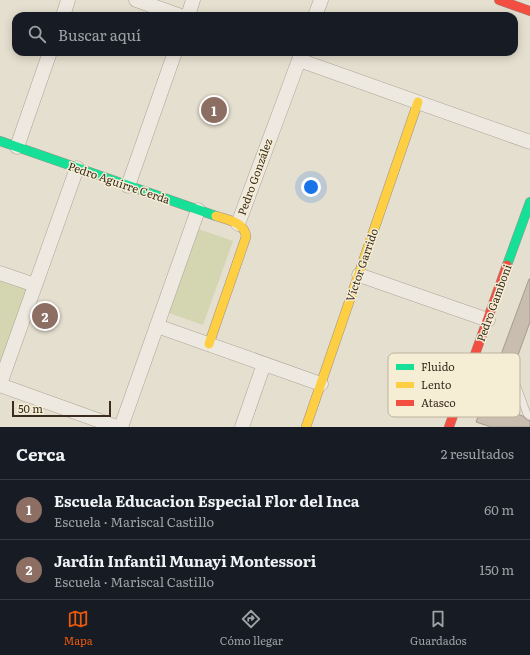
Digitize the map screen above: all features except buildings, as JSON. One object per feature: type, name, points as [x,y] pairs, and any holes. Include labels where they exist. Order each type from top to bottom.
[{"type":"street","points":[[64,12],[68,0]]},
{"type":"street","points":[[136,0],[170,12]]},
{"type":"street","points":[[189,12],[193,0]]},
{"type":"street","points":[[316,12],[321,0]]},
{"type":"street","points":[[499,0],[530,11]]},
{"type":"street","points":[[17,147],[49,56]]},
{"type":"street","points":[[128,186],[174,56]]},
{"type":"street","points":[[300,56],[418,102],[530,142]]},
{"type":"street","name":"Pedro González","points":[[209,344],[246,240],[246,233],[242,226],[238,224],[300,56]]},
{"type":"street","name":"Víctor Garrido","points":[[306,427],[418,102]]},
{"type":"street","name":"Pedro Aguirre Cerda","points":[[0,141],[238,224]]},
{"type":"street","points":[[77,168],[0,385],[117,427]]},
{"type":"street","name":"Pedro Gamboni","points":[[476,353],[530,202]]},
{"type":"street","points":[[121,427],[198,210]]},
{"type":"street","points":[[0,272],[35,285]]},
{"type":"street","points":[[359,275],[488,320]]},
{"type":"street","points":[[157,326],[321,384]]},
{"type":"street","points":[[242,427],[264,364]]},
{"type":"street","name":"Pedro Gamboni","points":[[449,427],[453,417]]},
{"type":"lane","points":[[520,394],[530,416]]},
{"type":"green space","points":[[196,228],[233,241],[203,325],[166,312]]},
{"type":"green space","points":[[0,277],[28,287],[0,366]]},
{"type":"traffic: fast","points":[[0,141],[216,216]]},
{"type":"traffic: fast","points":[[507,265],[530,202]]},
{"type":"traffic: slow","points":[[306,427],[418,102]]},
{"type":"traffic: slow","points":[[209,344],[246,237],[243,228],[235,222],[216,216]]},
{"type":"traffic: jam","points":[[499,0],[530,11]]},
{"type":"traffic: jam","points":[[475,353],[507,265]]},
{"type":"traffic: jam","points":[[449,427],[453,417]]},
{"type":"place","name":"Escuela Educacion Especial Flor del Inca","points":[[214,110]]},
{"type":"place","name":"Jardín Infantil Munayi Montessori","points":[[45,316]]}]
